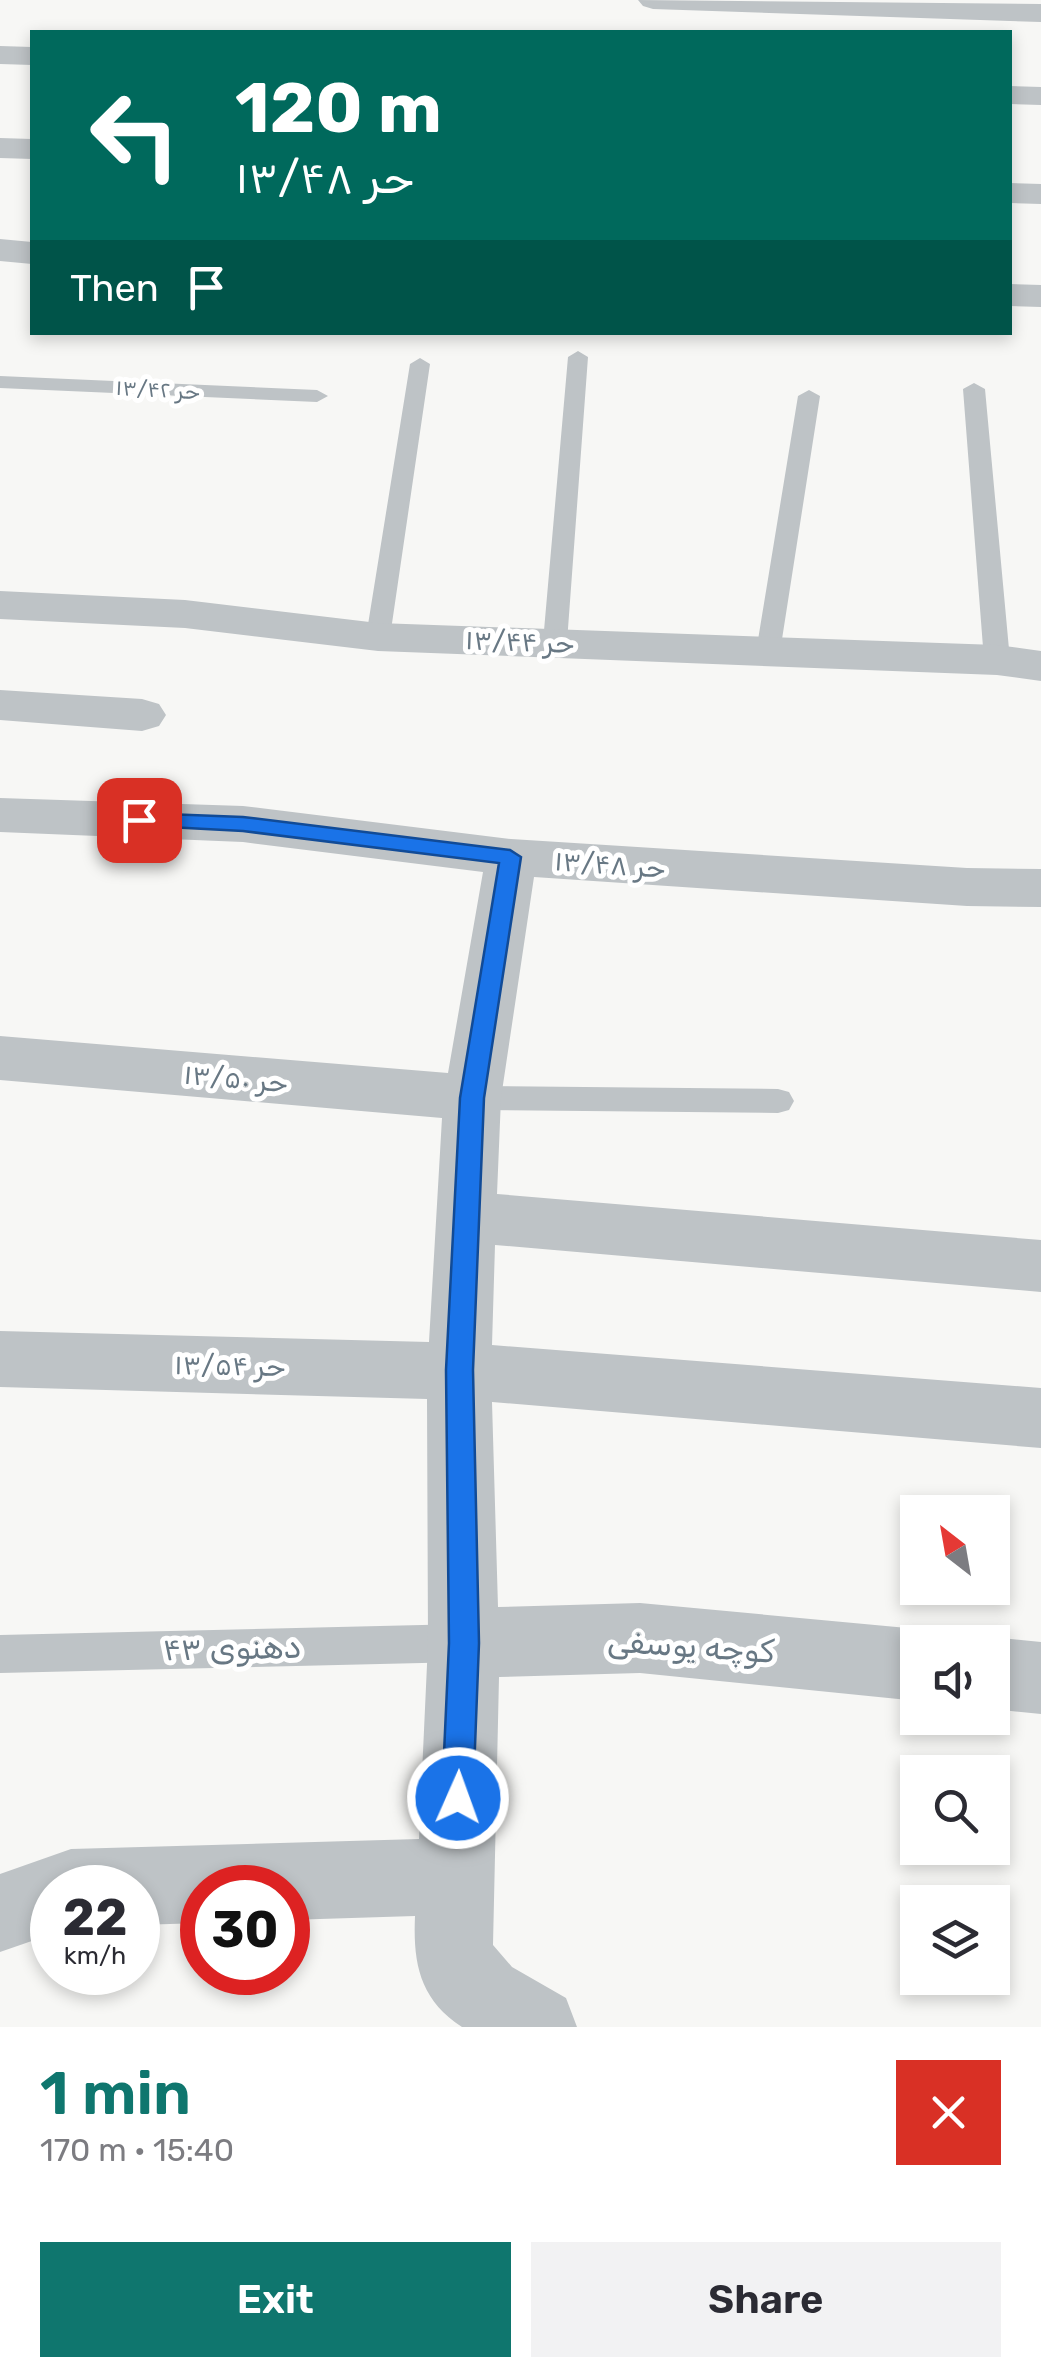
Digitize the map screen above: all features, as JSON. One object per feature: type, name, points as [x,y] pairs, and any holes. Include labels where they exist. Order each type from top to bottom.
[{"type":"street","points":[[653,0],[1041,13]]},
{"type":"street","points":[[0,54],[30,56]]},
{"type":"street","points":[[1012,95],[1041,96]]},
{"type":"street","points":[[0,148],[30,150]]},
{"type":"street","points":[[1012,193],[1041,194]]},
{"type":"street","points":[[0,250],[30,252]]},
{"type":"street","points":[[1012,295],[1041,296]]},
{"type":"street","name":"حر ۱۳/۴۴","points":[[0,605],[185,614],[378,637],[1019,663]]},
{"type":"street","points":[[0,705],[142,715]]},
{"type":"street","name":"حر ۱۳/۴۸","points":[[0,815],[243,824],[510,857],[967,887],[1041,888]]},
{"type":"street","points":[[510,857],[472,1098],[459,1370],[464,1643],[453,1959],[484,1995],[537,2027]]},
{"type":"street","name":"حر ۱۳/۵۰","points":[[0,1058],[472,1098]]},
{"type":"street","points":[[467,1217],[1041,1266]]},
{"type":"street","name":"حر ۱۳/۵۴","points":[[0,1359],[459,1370],[1041,1418]]},
{"type":"street","name":"کوچه یوسفی","points":[[464,1643],[640,1638],[900,1664]]},
{"type":"street","points":[[1010,1675],[1041,1678]]},
{"type":"street","points":[[160,1885],[455,1876]]},
{"type":"street","points":[[0,1913],[30,1903]]},
{"type":"lane","points":[[555,642],[578,357]]},
{"type":"lane","points":[[378,637],[420,364]]},
{"type":"lane","name":"حر ۱۳/۴۲","points":[[0,382],[317,396]]},
{"type":"lane","points":[[974,388],[1019,663]]},
{"type":"lane","points":[[768,652],[808,396]]},
{"type":"lane","points":[[472,1098],[778,1101]]},
{"type":"lane","name":"دهنوی ۴۳","points":[[0,1654],[464,1643]]},
{"type":"route","points":[[139,820],[243,824],[510,857],[472,1098],[459,1370],[464,1643],[458,1798]]}]
